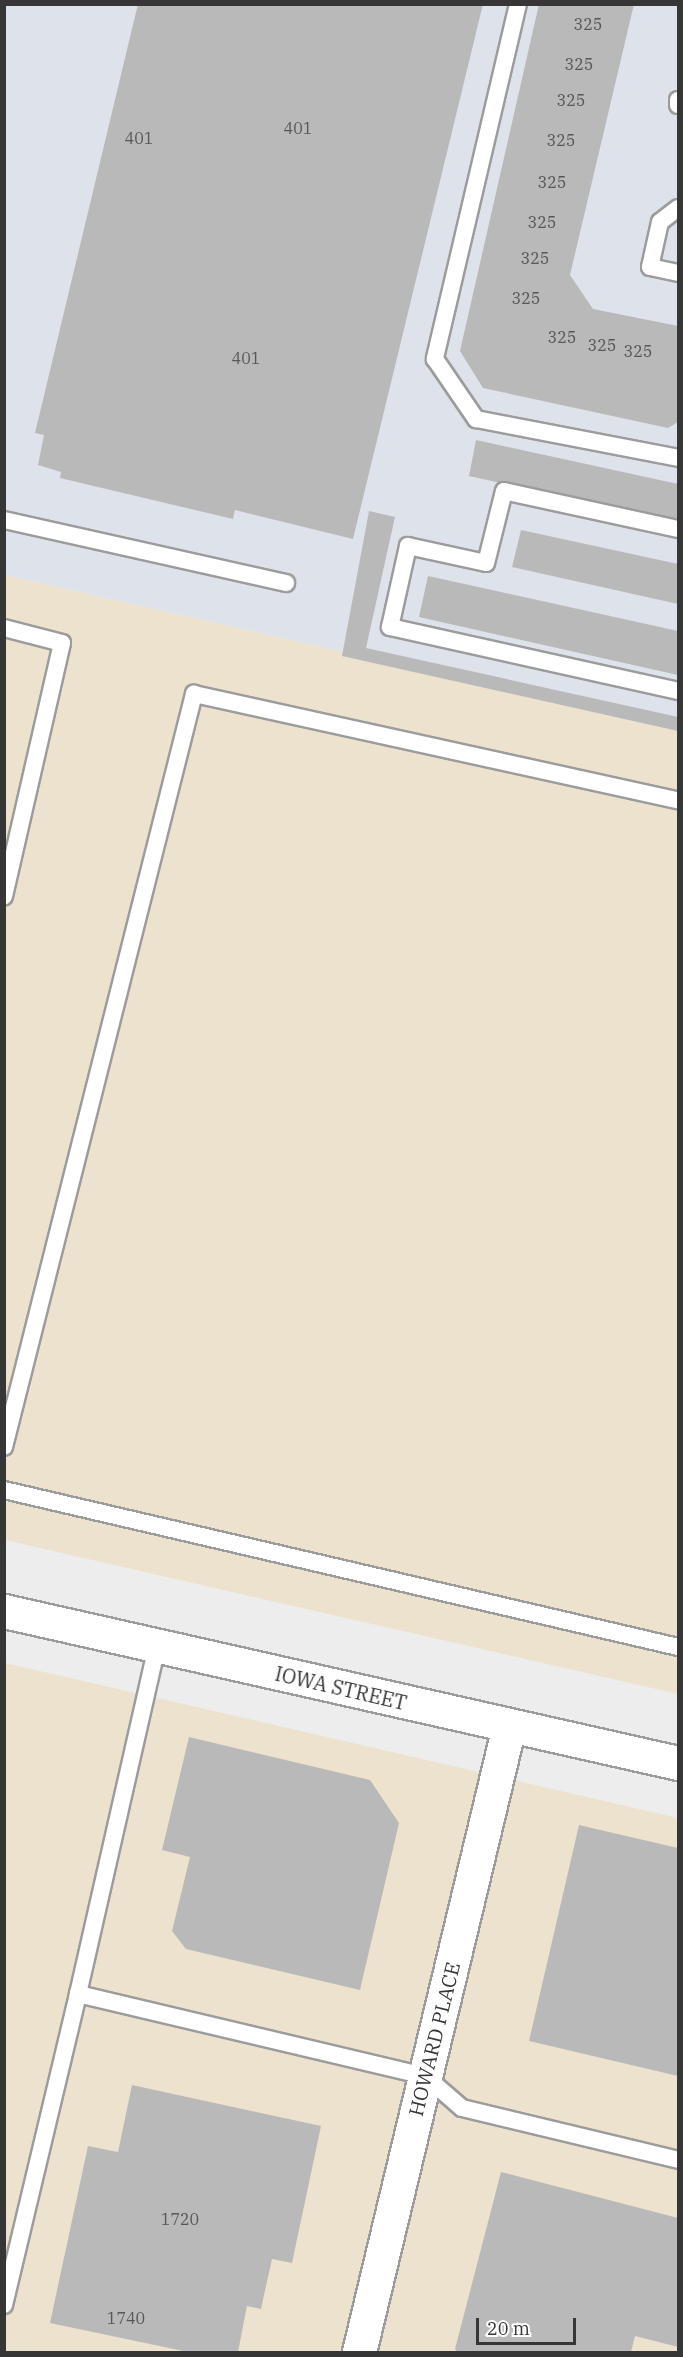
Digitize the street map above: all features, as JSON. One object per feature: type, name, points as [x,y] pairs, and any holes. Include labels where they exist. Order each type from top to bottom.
[{"type":"street","name":"IOWA STREET","points":[[4,1611],[678,1763]]},
{"type":"street","name":"HOWARD PLACE","points":[[358,2352],[509,1726]]},
{"type":"lane","points":[[518,4],[435,359],[476,419],[678,458]]},
{"type":"lane","points":[[678,208],[660,222],[650,267],[678,273]]},
{"type":"lane","points":[[678,529],[504,491],[486,563],[408,546],[390,627],[678,692]]},
{"type":"lane","points":[[4,520],[286,584]]},
{"type":"lane","points":[[4,628],[62,643],[4,896]]},
{"type":"lane","points":[[4,1448],[194,694],[678,800]]},
{"type":"lane","points":[[4,1490],[678,1647]]},
{"type":"lane","points":[[4,2305],[157,1646]]},
{"type":"lane","points":[[78,1994],[425,2076],[462,2108],[678,2160]]},
{"type":"shaded area","points":[[5,5],[678,5],[678,728],[5,575]]},
{"type":"shaded area","points":[[5,575],[678,728],[678,1694],[5,1540]]},
{"type":"shaded area","points":[[5,1663],[678,1818],[678,2352],[5,2352]]},
{"type":"building","points":[[138,4],[483,4],[353,539],[235,510],[233,519],[60,478],[61,472],[38,465],[44,435],[35,433]]},
{"type":"building","points":[[539,4],[634,4],[570,275],[593,309],[678,326],[678,422],[668,428],[483,388],[460,351]]},
{"type":"building","points":[[476,440],[678,484],[678,522],[469,476]]},
{"type":"building","points":[[369,511],[395,517],[366,648],[678,717],[678,731],[342,656]]},
{"type":"building","points":[[521,530],[678,564],[678,604],[512,567]]},
{"type":"building","points":[[428,576],[678,631],[678,675],[419,617]]},
{"type":"building","points":[[189,1737],[370,1780],[399,1823],[360,1990],[186,1949],[172,1931],[190,1857],[162,1850]]},
{"type":"building","points":[[579,1825],[678,1848],[678,2076],[529,2041]]},
{"type":"building","points":[[132,2085],[321,2126],[292,2263],[272,2259],[261,2309],[247,2306],[238,2352],[188,2352],[50,2323],[88,2146],[118,2152]]},
{"type":"building","points":[[501,2172],[678,2218],[678,2347],[635,2336],[631,2352],[457,2352],[455,2349]]}]
